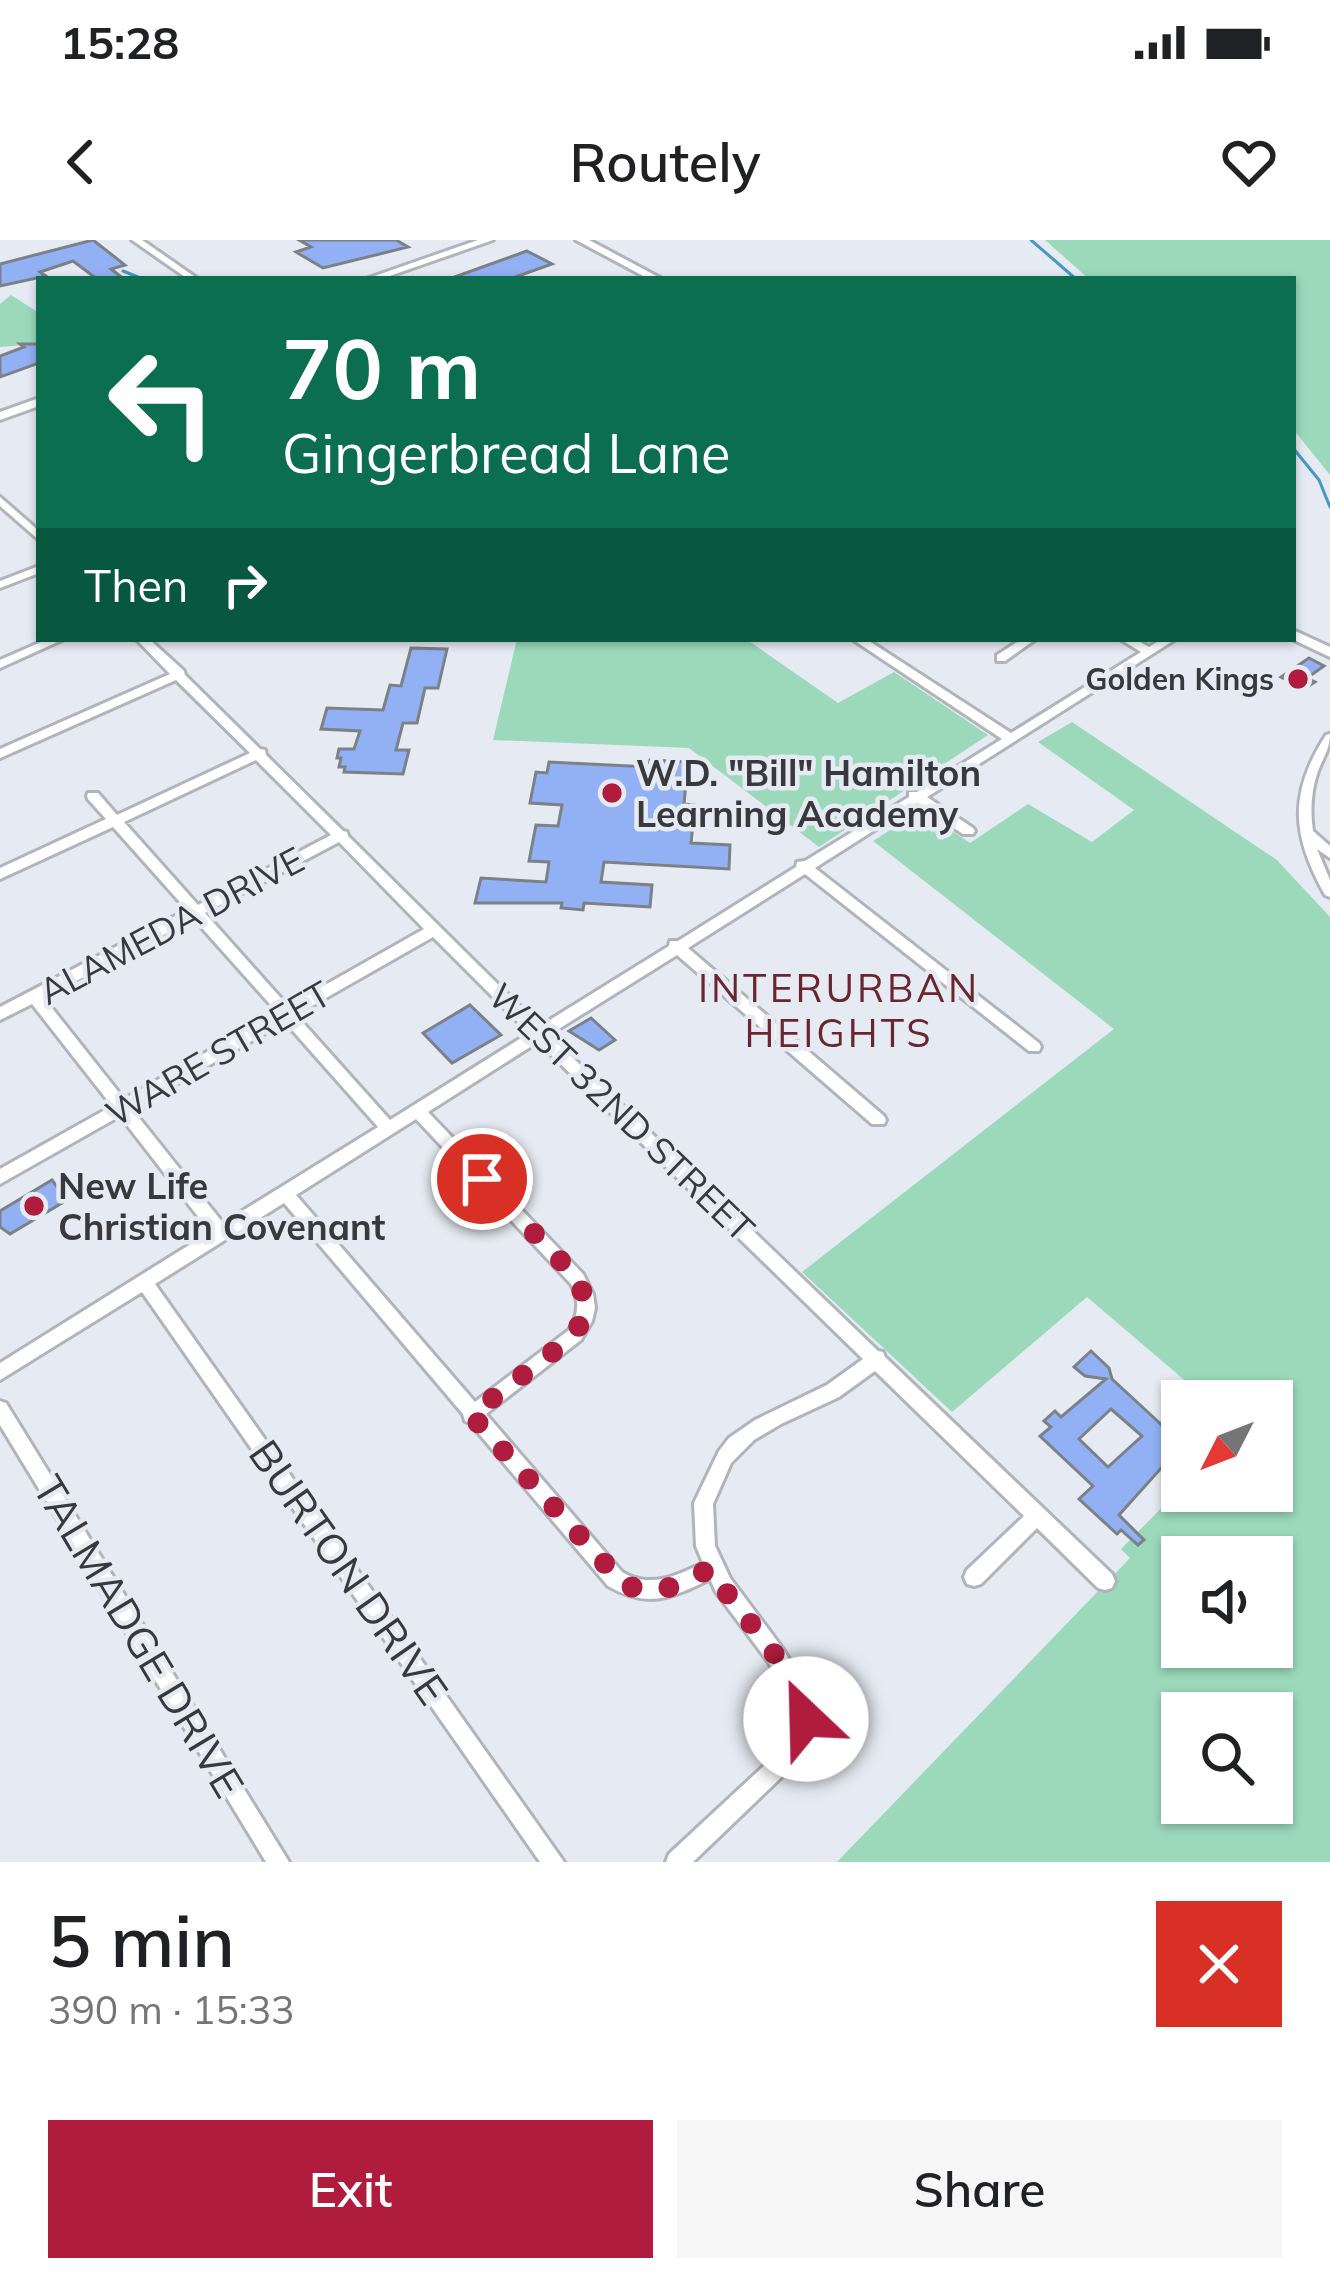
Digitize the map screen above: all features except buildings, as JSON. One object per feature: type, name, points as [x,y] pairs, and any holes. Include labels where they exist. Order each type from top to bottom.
[{"type":"main road","points":[[380,276],[488,240]]},
{"type":"main road","points":[[400,276],[504,242]]},
{"type":"main road","points":[[590,243],[650,276]]},
{"type":"main road","points":[[0,412],[36,399]]},
{"type":"main road","points":[[1296,636],[1330,653]]},
{"type":"street","points":[[136,240],[190,276]]},
{"type":"street","points":[[0,500],[36,534]]},
{"type":"street","points":[[25,523],[36,519]]},
{"type":"street","points":[[0,585],[36,570]]},
{"type":"street","points":[[0,664],[51,642]]},
{"type":"street","name":"WEST 32ND STREET","points":[[145,642],[540,1034],[1106,1581]]},
{"type":"street","points":[[863,642],[1008,737]]},
{"type":"street","points":[[1001,658],[1025,642]]},
{"type":"street","points":[[1131,642],[1149,652]]},
{"type":"street","points":[[0,1372],[1164,642]]},
{"type":"street","points":[[0,754],[180,674]]},
{"type":"street","points":[[1329,742],[1307,777],[1304,831],[1330,892]]},
{"type":"street","points":[[0,874],[261,753]]},
{"type":"street","points":[[914,795],[968,831]]},
{"type":"street","points":[[93,796],[389,1130]]},
{"type":"street","points":[[1304,831],[1330,853]]},
{"type":"street","name":"ALAMEDA DRIVE","points":[[0,1014],[342,835]]},
{"type":"street","points":[[802,866],[1034,1047]]},
{"type":"street","name":"WARE STREET","points":[[0,1177],[435,928]]},
{"type":"street","points":[[675,945],[878,1120]]},
{"type":"street","points":[[35,997],[222,1234]]},
{"type":"street","points":[[419,1112],[578,1279],[586,1297],[586,1317],[575,1335],[471,1415]]},
{"type":"street","points":[[286,1194],[471,1415],[625,1586],[661,1591],[710,1569]]},
{"type":"street","name":"BURTON DRIVE","points":[[144,1282],[554,1862]]},
{"type":"street","points":[[676,1862],[800,1743],[806,1719],[796,1682],[745,1622],[710,1569],[704,1504],[726,1455],[748,1433],[831,1392],[877,1358]]},
{"type":"street","name":"TALMADGE DRIVE","points":[[0,1409],[278,1862]]},
{"type":"street","points":[[974,1577],[1038,1515]]},
{"type":"green space","points":[[1045,240],[1330,240],[1330,475],[1296,433],[1296,276],[1086,276]]},
{"type":"green space","points":[[11,295],[36,311],[36,344],[0,347],[0,304]]},
{"type":"green space","points":[[516,642],[750,642],[838,703],[894,672],[988,735],[819,847],[689,748],[493,740]]},
{"type":"green space","points":[[1072,722],[1277,860],[1330,917],[1330,1862],[837,1862],[1130,1558],[1121,1549],[1161,1508],[1161,1512],[1293,1512],[1293,1380],[1184,1380],[1087,1297],[952,1412],[802,1272],[1114,1029],[873,841],[921,810],[970,843],[1028,804],[1092,842],[1134,810],[1038,742]]},
{"type":"waterway","points":[[1031,240],[1073,276]]},
{"type":"waterway","points":[[123,271],[136,276]]},
{"type":"waterway","points":[[1296,452],[1319,480],[1330,507]]},
{"type":"place","name":"Golden Kings","points":[[1298,679]]},
{"type":"place","name":"W.D. \"Bill\" Hamilton Learning Academy","points":[[612,793]]},
{"type":"place","name":"New Life Christian Covenant","points":[[34,1206]]},
{"type":"district","name":"INTERURBAN HEIGHTS","points":[[839,1010]]},
{"type":"route","points":[[482,1179],[578,1279],[587,1307],[575,1335],[471,1415],[625,1586],[661,1591],[710,1569],[745,1622],[796,1682],[806,1719]]}]
